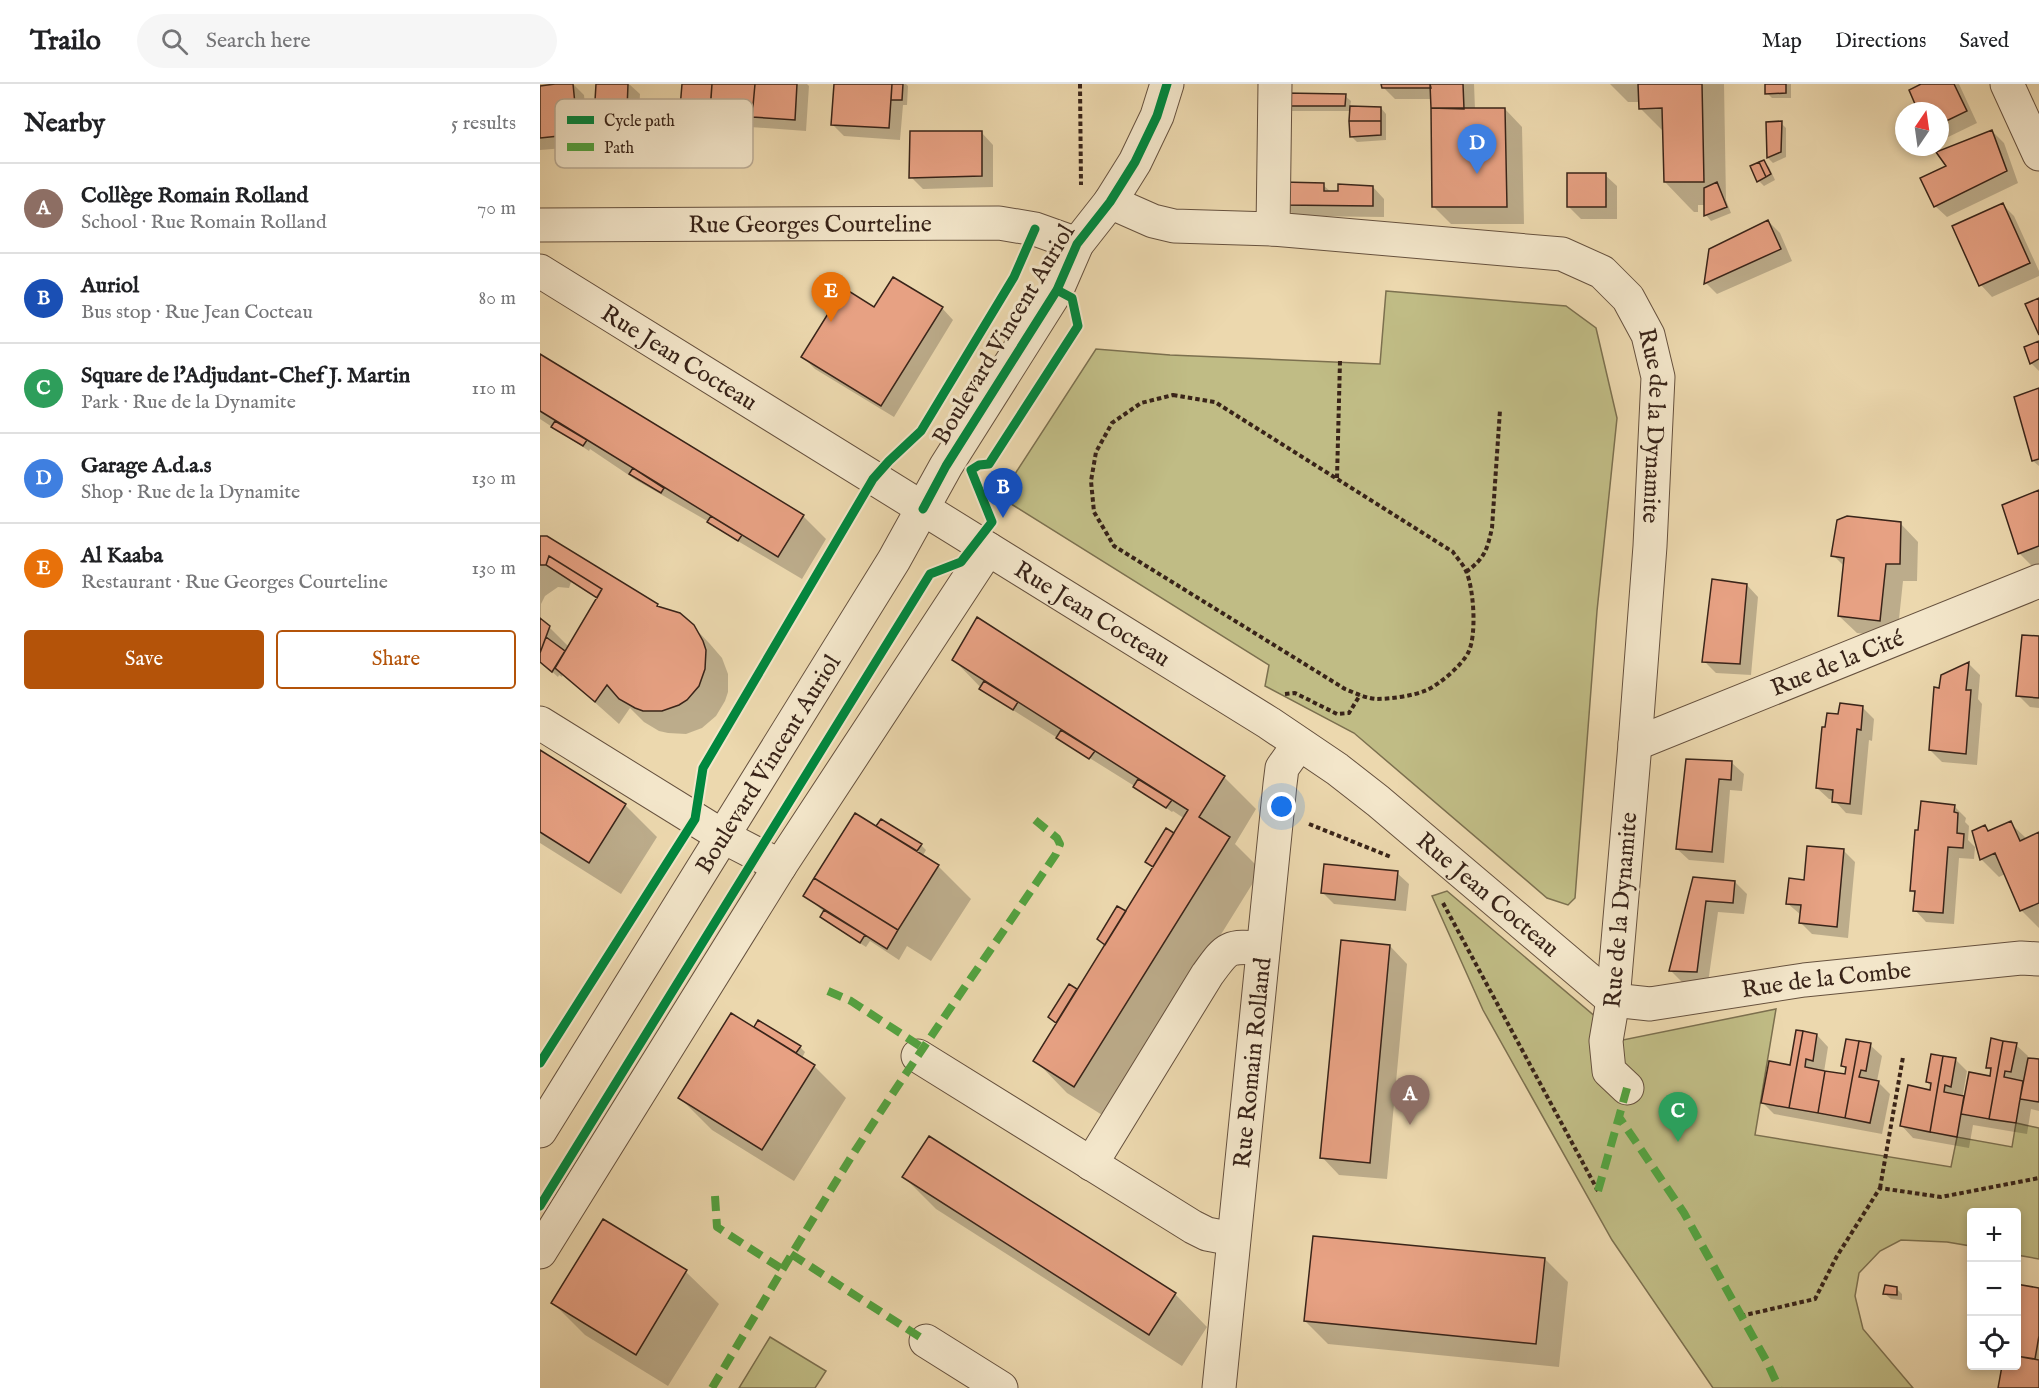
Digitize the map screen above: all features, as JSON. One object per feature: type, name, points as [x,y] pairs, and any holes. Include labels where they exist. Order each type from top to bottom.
[{"type":"street","name":"Boulevard Vincent Auriol","points":[[540,1131],[894,560],[946,466],[1057,290],[1077,244],[1110,202],[1135,162],[1157,116],[1167,84]]},
{"type":"street","points":[[1273,229],[1275,84]]},
{"type":"street","points":[[2007,84],[2039,154]]},
{"type":"street","name":"Rue de la Dynamite","points":[[1110,202],[1153,221],[1174,226],[1273,229],[1562,254],[1602,272],[1628,298],[1648,335],[1658,377],[1650,546],[1635,744],[1613,999],[1606,1041],[1609,1071],[1627,1088]]},
{"type":"street","name":"Rue Georges Courteline","points":[[540,225],[999,224],[1035,229],[1077,244]]},
{"type":"street","name":"Rue Jean Cocteau","points":[[540,271],[1269,723],[1337,769],[1613,999]]},
{"type":"street","points":[[540,1252],[549,1217],[988,549]]},
{"type":"street","name":"Rue de la Cité","points":[[1635,744],[2039,580]]},
{"type":"street","points":[[540,723],[723,837],[780,866]]},
{"type":"street","name":"Rue Romain Rolland","points":[[1219,1388],[1282,768],[1299,744]]},
{"type":"street","points":[[1091,1164],[1207,975],[1223,954],[1230,948],[1236,947],[1263,948]]},
{"type":"street","name":"Rue de la Combe","points":[[1613,999],[1650,1004],[1804,980],[2021,958],[2039,959]]},
{"type":"street","points":[[918,1056],[1193,1227],[1207,1234],[1233,1239]]},
{"type":"street","points":[[926,1341],[1001,1388]]},
{"type":"path","points":[[1080,84],[1081,189]]},
{"type":"path","points":[[1337,479],[1340,361]]},
{"type":"path","points":[[1173,395],[1215,402],[1453,552],[1466,572],[1471,590],[1474,618],[1468,652],[1450,675],[1427,690],[1407,695],[1377,699],[1360,695],[1345,689],[1114,546],[1095,512],[1091,481],[1096,452],[1112,423],[1141,402],[1173,395]]},
{"type":"path","points":[[1466,572],[1481,561],[1488,547],[1492,528],[1500,410]]},
{"type":"path","points":[[1269,723],[1282,695],[1286,693],[1295,693],[1337,714],[1349,712],[1360,695]]},
{"type":"path","points":[[1278,811],[1392,858]]},
{"type":"path","points":[[1438,893],[1598,1191]]},
{"type":"path","points":[[1742,1316],[1815,1299],[1837,1256],[1880,1188],[1903,1057]]},
{"type":"path","points":[[1880,1188],[1941,1197],[2039,1178]]},
{"type":"shaded area","points":[[1386,291],[1566,306],[1596,328],[1617,418],[1597,611],[1575,898],[1568,905],[1547,898],[1354,733],[1265,686],[1269,665],[1000,497],[1096,349],[1170,355],[1380,364]]},
{"type":"shaded area","points":[[1447,891],[1623,1040],[1776,1009],[1755,1135],[1951,1167],[1957,1137],[2012,1147],[2016,1123],[2039,1128],[2039,1259],[2021,1256],[2021,1208],[1967,1208],[1967,1245],[1901,1240],[1880,1251],[1859,1273],[1855,1296],[1863,1329],[1913,1388],[1713,1388],[1612,1240],[1483,1010],[1432,896]]},
{"type":"shaded area","points":[[770,1337],[826,1371],[815,1388],[739,1388]]},
{"type":"building","points":[[573,84],[574,99],[555,99],[555,136],[540,138],[540,86]]},
{"type":"building","points":[[596,84],[628,84],[627,99],[595,99]]},
{"type":"building","points":[[682,84],[712,84],[711,99],[681,99]]},
{"type":"building","points":[[712,84],[755,84],[753,106],[753,99],[711,99]]},
{"type":"building","points":[[755,84],[797,84],[795,120],[753,117]]},
{"type":"building","points":[[834,84],[892,84],[889,128],[831,125]]},
{"type":"building","points":[[892,84],[903,84],[902,100],[891,100]]},
{"type":"building","points":[[1381,84],[1430,84],[1431,88],[1382,88]]},
{"type":"building","points":[[1430,84],[1463,84],[1464,109],[1431,108]]},
{"type":"building","points":[[1638,84],[1702,84],[1704,182],[1664,182],[1662,108],[1639,109]]},
{"type":"building","points":[[1765,84],[1786,84],[1786,93],[1765,94]]},
{"type":"building","points":[[1921,84],[1954,84],[1967,111],[1949,120],[1949,102],[1914,102],[1909,90]]},
{"type":"building","points":[[1284,93],[1346,94],[1345,106],[1284,106]]},
{"type":"building","points":[[1350,106],[1381,107],[1381,121],[1349,121]]},
{"type":"building","points":[[1431,108],[1505,108],[1507,207],[1432,207]]},
{"type":"building","points":[[1349,121],[1381,121],[1381,135],[1350,137]]},
{"type":"building","points":[[1782,121],[1781,152],[1767,158],[1766,122]]},
{"type":"building","points":[[1992,130],[2007,171],[1934,207],[1920,178],[1946,166],[1939,156],[1949,156],[1949,147]]},
{"type":"building","points":[[910,131],[982,131],[982,176],[909,178]]},
{"type":"building","points":[[1764,160],[1771,174],[1766,177],[1759,162]]},
{"type":"building","points":[[1759,162],[1766,177],[1757,182],[1750,166]]},
{"type":"building","points":[[1567,173],[1606,173],[1606,207],[1567,207]]},
{"type":"building","points":[[1282,182],[1324,183],[1324,191],[1338,191],[1338,184],[1373,186],[1373,206],[1282,205]]},
{"type":"building","points":[[1717,182],[1727,207],[1704,216],[1704,188]]},
{"type":"building","points":[[2003,203],[2030,263],[1979,286],[1952,226]]},
{"type":"building","points":[[1768,220],[1781,249],[1704,284],[1709,249]]},
{"type":"building","points":[[893,277],[943,307],[881,406],[801,357],[844,288],[874,307]]},
{"type":"building","points":[[2039,298],[2039,335],[2025,304]]},
{"type":"building","points":[[2039,341],[2039,359],[2030,364],[2024,347]]},
{"type":"building","points":[[540,354],[804,515],[778,557],[540,411]]},
{"type":"building","points":[[2039,388],[2039,459],[2032,461],[2014,397]]},
{"type":"building","points":[[555,421],[587,440],[583,446],[551,427]]},
{"type":"building","points":[[633,468],[664,488],[661,493],[629,474]]},
{"type":"building","points":[[2039,490],[2039,546],[2018,554],[2002,505]]},
{"type":"building","points":[[711,516],[742,535],[738,541],[707,522]]},
{"type":"building","points":[[1847,516],[1901,522],[1900,564],[1886,564],[1880,621],[1838,616],[1844,558],[1831,556],[1837,520]]},
{"type":"building","points":[[540,536],[547,536],[658,604],[657,606],[680,613],[694,625],[706,650],[705,669],[699,686],[687,700],[662,711],[643,711],[619,699],[607,685],[595,702],[555,668],[602,589],[549,556],[546,565],[540,565]]},
{"type":"building","points":[[549,556],[602,589],[597,598],[546,565]]},
{"type":"building","points":[[1712,579],[1747,584],[1740,664],[1702,662]]},
{"type":"building","points":[[977,617],[1225,776],[1199,817],[1230,837],[1074,1087],[1033,1061],[1188,810],[952,660]]},
{"type":"building","points":[[540,618],[550,626],[540,653]]},
{"type":"building","points":[[2022,635],[2039,636],[2039,698],[2016,696]]},
{"type":"building","points":[[546,637],[565,651],[552,672],[540,662],[540,653]]},
{"type":"building","points":[[1969,662],[1966,690],[1971,690],[1966,754],[1929,750],[1934,687],[1939,688],[1941,675]]},
{"type":"building","points":[[984,681],[1018,702],[1013,710],[979,689]]},
{"type":"building","points":[[1840,703],[1863,706],[1861,730],[1857,729],[1850,804],[1832,802],[1833,790],[1816,788],[1822,727],[1825,727],[1827,713],[1838,714]]},
{"type":"building","points":[[1061,730],[1095,751],[1089,759],[1056,738]]},
{"type":"building","points":[[540,750],[626,804],[589,863],[540,832]]},
{"type":"building","points":[[1686,759],[1732,761],[1731,780],[1719,779],[1712,852],[1676,849]]},
{"type":"building","points":[[1138,779],[1172,800],[1166,808],[1133,787]]},
{"type":"building","points":[[1921,801],[1955,805],[1954,812],[1958,813],[1957,833],[1964,834],[1963,848],[1948,847],[1943,913],[1913,911],[1915,891],[1910,891],[1915,830],[1918,830]]},
{"type":"building","points":[[855,813],[939,865],[898,930],[814,878]]},
{"type":"building","points":[[881,819],[922,844],[917,851],[876,826]]},
{"type":"building","points":[[2011,821],[2020,841],[2039,832],[2039,903],[2020,911],[1995,853],[1980,860],[1972,831],[1985,825],[1988,831]]},
{"type":"building","points":[[1166,828],[1174,833],[1153,867],[1145,862]]},
{"type":"building","points":[[1807,846],[1844,849],[1837,927],[1799,923],[1801,905],[1786,904],[1789,878],[1804,880]]},
{"type":"building","points":[[1324,864],[1398,871],[1395,900],[1321,893]]},
{"type":"building","points":[[1693,877],[1735,881],[1733,903],[1706,901],[1697,972],[1669,971]]},
{"type":"building","points":[[814,878],[898,930],[887,949],[803,896]]},
{"type":"building","points":[[1117,906],[1126,911],[1105,945],[1097,939]]},
{"type":"building","points":[[824,910],[865,935],[860,943],[820,917]]},
{"type":"building","points":[[1341,940],[1390,945],[1370,1163],[1320,1158]]},
{"type":"building","points":[[1069,984],[1077,989],[1056,1023],[1048,1017]]},
{"type":"building","points":[[731,1013],[815,1065],[762,1150],[678,1098]]},
{"type":"building","points":[[758,1020],[801,1046],[796,1053],[754,1027]]},
{"type":"building","points":[[1796,1030],[1803,1031],[1789,1108],[1761,1103],[1769,1061],[1790,1065]]},
{"type":"building","points":[[1803,1031],[1817,1034],[1813,1061],[1806,1059],[1805,1067],[1825,1071],[1818,1113],[1789,1108]]},
{"type":"building","points":[[1991,1038],[2003,1041],[1989,1119],[1961,1114],[1969,1072],[1990,1076],[1991,1068],[1986,1068]]},
{"type":"building","points":[[1846,1039],[1859,1041],[1845,1118],[1818,1113],[1825,1071],[1845,1074],[1846,1067],[1841,1066]]},
{"type":"building","points":[[1859,1041],[1871,1043],[1866,1071],[1861,1070],[1859,1077],[1879,1081],[1870,1123],[1845,1118]]},
{"type":"building","points":[[2003,1041],[2017,1043],[2011,1072],[2005,1071],[2004,1077],[2023,1081],[2016,1123],[1989,1119]]},
{"type":"building","points":[[1931,1054],[1943,1056],[1930,1132],[1900,1126],[1908,1085],[1930,1090],[1931,1083],[1926,1082]]},
{"type":"building","points":[[1943,1056],[1956,1058],[1951,1087],[1945,1085],[1944,1092],[1964,1096],[1957,1137],[1930,1132]]},
{"type":"building","points":[[2028,1058],[2039,1059],[2039,1102],[2020,1099]]},
{"type":"building","points":[[929,1136],[1176,1293],[1149,1335],[902,1177]]},
{"type":"building","points":[[603,1219],[687,1270],[636,1355],[551,1303]]},
{"type":"building","points":[[1313,1236],[1545,1258],[1536,1344],[1304,1321]]},
{"type":"building","points":[[1885,1285],[1897,1287],[1897,1295],[1883,1294]]},
{"type":"building","points":[[2021,1285],[2039,1288],[2039,1336],[2035,1359],[2021,1357]]},
{"type":"building","points":[[2021,1357],[2039,1360],[2039,1388],[1998,1388],[2001,1370],[2021,1370]]},
{"type":"marked path","points":[[712,1388],[855,1151],[1056,854],[1060,844],[1057,838],[1035,820]]},
{"type":"marked path","points":[[828,991],[851,1001],[923,1048]]},
{"type":"marked path","points":[[1627,1088],[1619,1117],[1684,1213],[1767,1362],[1779,1388]]},
{"type":"marked path","points":[[1598,1191],[1619,1117]]},
{"type":"marked path","points":[[715,1196],[717,1227],[782,1269]]},
{"type":"marked path","points":[[791,1254],[926,1341]]},
{"type":"cycle path","points":[[923,509],[946,466],[1057,290],[1077,244],[1110,202],[1135,162],[1157,116],[1167,84]]},
{"type":"cycle path","points":[[540,1063],[695,819],[703,768],[873,479],[921,431],[1014,277],[1035,229]]},
{"type":"cycle path","points":[[540,1206],[930,574],[961,562],[992,522],[971,470],[979,465],[989,464],[1078,326],[1072,298],[1057,290]]},
{"type":"place","name":"Garage A.d.a.s","points":[[1477,174]]},
{"type":"place","name":"Al Kaaba","points":[[831,322]]},
{"type":"place","name":"Auriol","points":[[1003,518]]},
{"type":"place","name":"Collège Romain Rolland","points":[[1410,1125]]},
{"type":"place","name":"Square de l'Adjudant-Chef J. Martin","points":[[1678,1142]]}]
